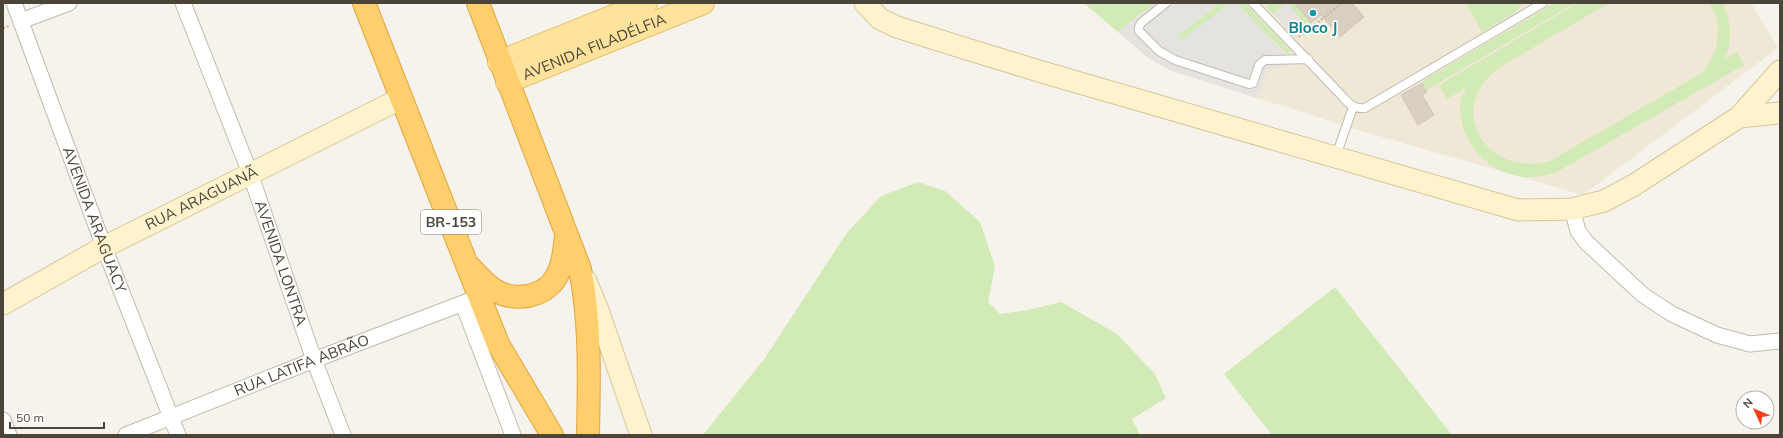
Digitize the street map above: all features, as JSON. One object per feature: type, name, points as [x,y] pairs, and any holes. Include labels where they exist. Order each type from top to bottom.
[{"type":"highway","name":"BR-153","points":[[364,3],[468,264],[471,301],[552,435]]},
{"type":"highway","points":[[478,3],[499,62],[580,269],[585,300],[588,347],[588,435]]},
{"type":"highway","points":[[468,264],[487,286],[502,295],[519,297],[538,294],[552,283],[562,265],[566,234]]},
{"type":"main road","name":"AVENIDA FILADÉLFIA","points":[[499,62],[646,3]]},
{"type":"main road","name":"AVENIDA FILADÉLFIA","points":[[507,82],[703,3]]},
{"type":"street","name":"AVENIDA ARAGUACY","points":[[14,3],[104,247],[178,435]]},
{"type":"street","points":[[21,21],[69,3]]},
{"type":"street","name":"AVENIDA LONTRA","points":[[183,3],[250,173],[314,360],[343,435]]},
{"type":"street","points":[[865,3],[880,19],[911,32],[1042,72],[1518,210],[1572,209],[1604,201],[1634,185],[1739,117],[1780,72]]},
{"type":"street","name":"RUA ARAGUANÃ","points":[[3,304],[104,247],[402,98]]},
{"type":"street","points":[[1739,117],[1780,113]]},
{"type":"street","points":[[1572,209],[1578,231],[1586,242],[1643,295],[1672,314],[1717,335],[1750,344],[1780,341]]},
{"type":"street","points":[[580,269],[598,310],[641,435]]},
{"type":"street","points":[[471,301],[513,435]]},
{"type":"street","name":"RUA LATIFA ABRÃO","points":[[126,435],[314,360],[471,301]]},
{"type":"street","points":[[3,420],[9,435]]},
{"type":"lane","points":[[1166,3],[1141,23],[1139,31],[1159,51],[1175,60],[1249,84],[1253,83],[1259,65],[1265,60],[1308,59]]},
{"type":"lane","points":[[1255,4],[1353,108],[1365,108],[1539,4]]},
{"type":"lane","points":[[1335,157],[1353,108]]},
{"type":"path","points":[[1292,42],[1342,3]]},
{"type":"shaded area","points":[[1084,3],[1751,3],[1778,48],[1583,195],[1358,130],[1169,70],[1147,57]]},
{"type":"shaded area","points":[[1155,3],[1220,3],[1180,34],[1180,40],[1230,3],[1237,3],[1295,65],[1267,69],[1260,92],[1254,97],[1169,70],[1147,57],[1118,32]]},
{"type":"shaded area","points":[[1288,3],[1306,27],[1294,36],[1273,14]]},
{"type":"green space","points":[[1084,3],[1155,3],[1118,32]]},
{"type":"green space","points":[[1220,3],[1230,3],[1184,39],[1180,40],[1180,34]]},
{"type":"green space","points":[[1237,3],[1245,3],[1290,50],[1289,54],[1286,53],[1251,19]]},
{"type":"green space","points":[[1268,3],[1286,3],[1273,14],[1267,8]]},
{"type":"green space","points":[[1288,3],[1295,3],[1311,23],[1306,27]]},
{"type":"green space","points":[[1466,3],[1521,3],[1517,11],[1482,32]]},
{"type":"green space","points":[[1555,3],[1575,3],[1427,90],[1422,81]]},
{"type":"green space","points":[[1578,3],[1609,3],[1497,69],[1481,86],[1474,104],[1474,122],[1481,138],[1493,151],[1509,160],[1528,164],[1550,161],[1702,73],[1712,57],[1718,39],[1717,21],[1709,3],[1723,3],[1728,17],[1730,37],[1725,59],[1737,52],[1744,65],[1557,172],[1544,176],[1525,177],[1503,171],[1493,166],[1476,151],[1465,132],[1461,120],[1460,107],[1461,99],[1466,88],[1447,99],[1439,85]]},
{"type":"green space","points":[[918,182],[945,191],[980,222],[995,267],[988,302],[1000,314],[1028,310],[1061,302],[1117,334],[1155,374],[1166,398],[1132,419],[1140,435],[703,435],[765,358],[846,234],[881,196]]},
{"type":"green space","points":[[1335,287],[1452,435],[1272,435],[1224,374]]},
{"type":"building","points":[[1295,3],[1352,3],[1364,17],[1340,37],[1321,15],[1311,23]]},
{"type":"building","points":[[1422,83],[1427,92],[1422,95],[1434,115],[1418,125],[1401,95]]},
{"type":"place","name":"Bloco J","points":[[1313,13]]}]
